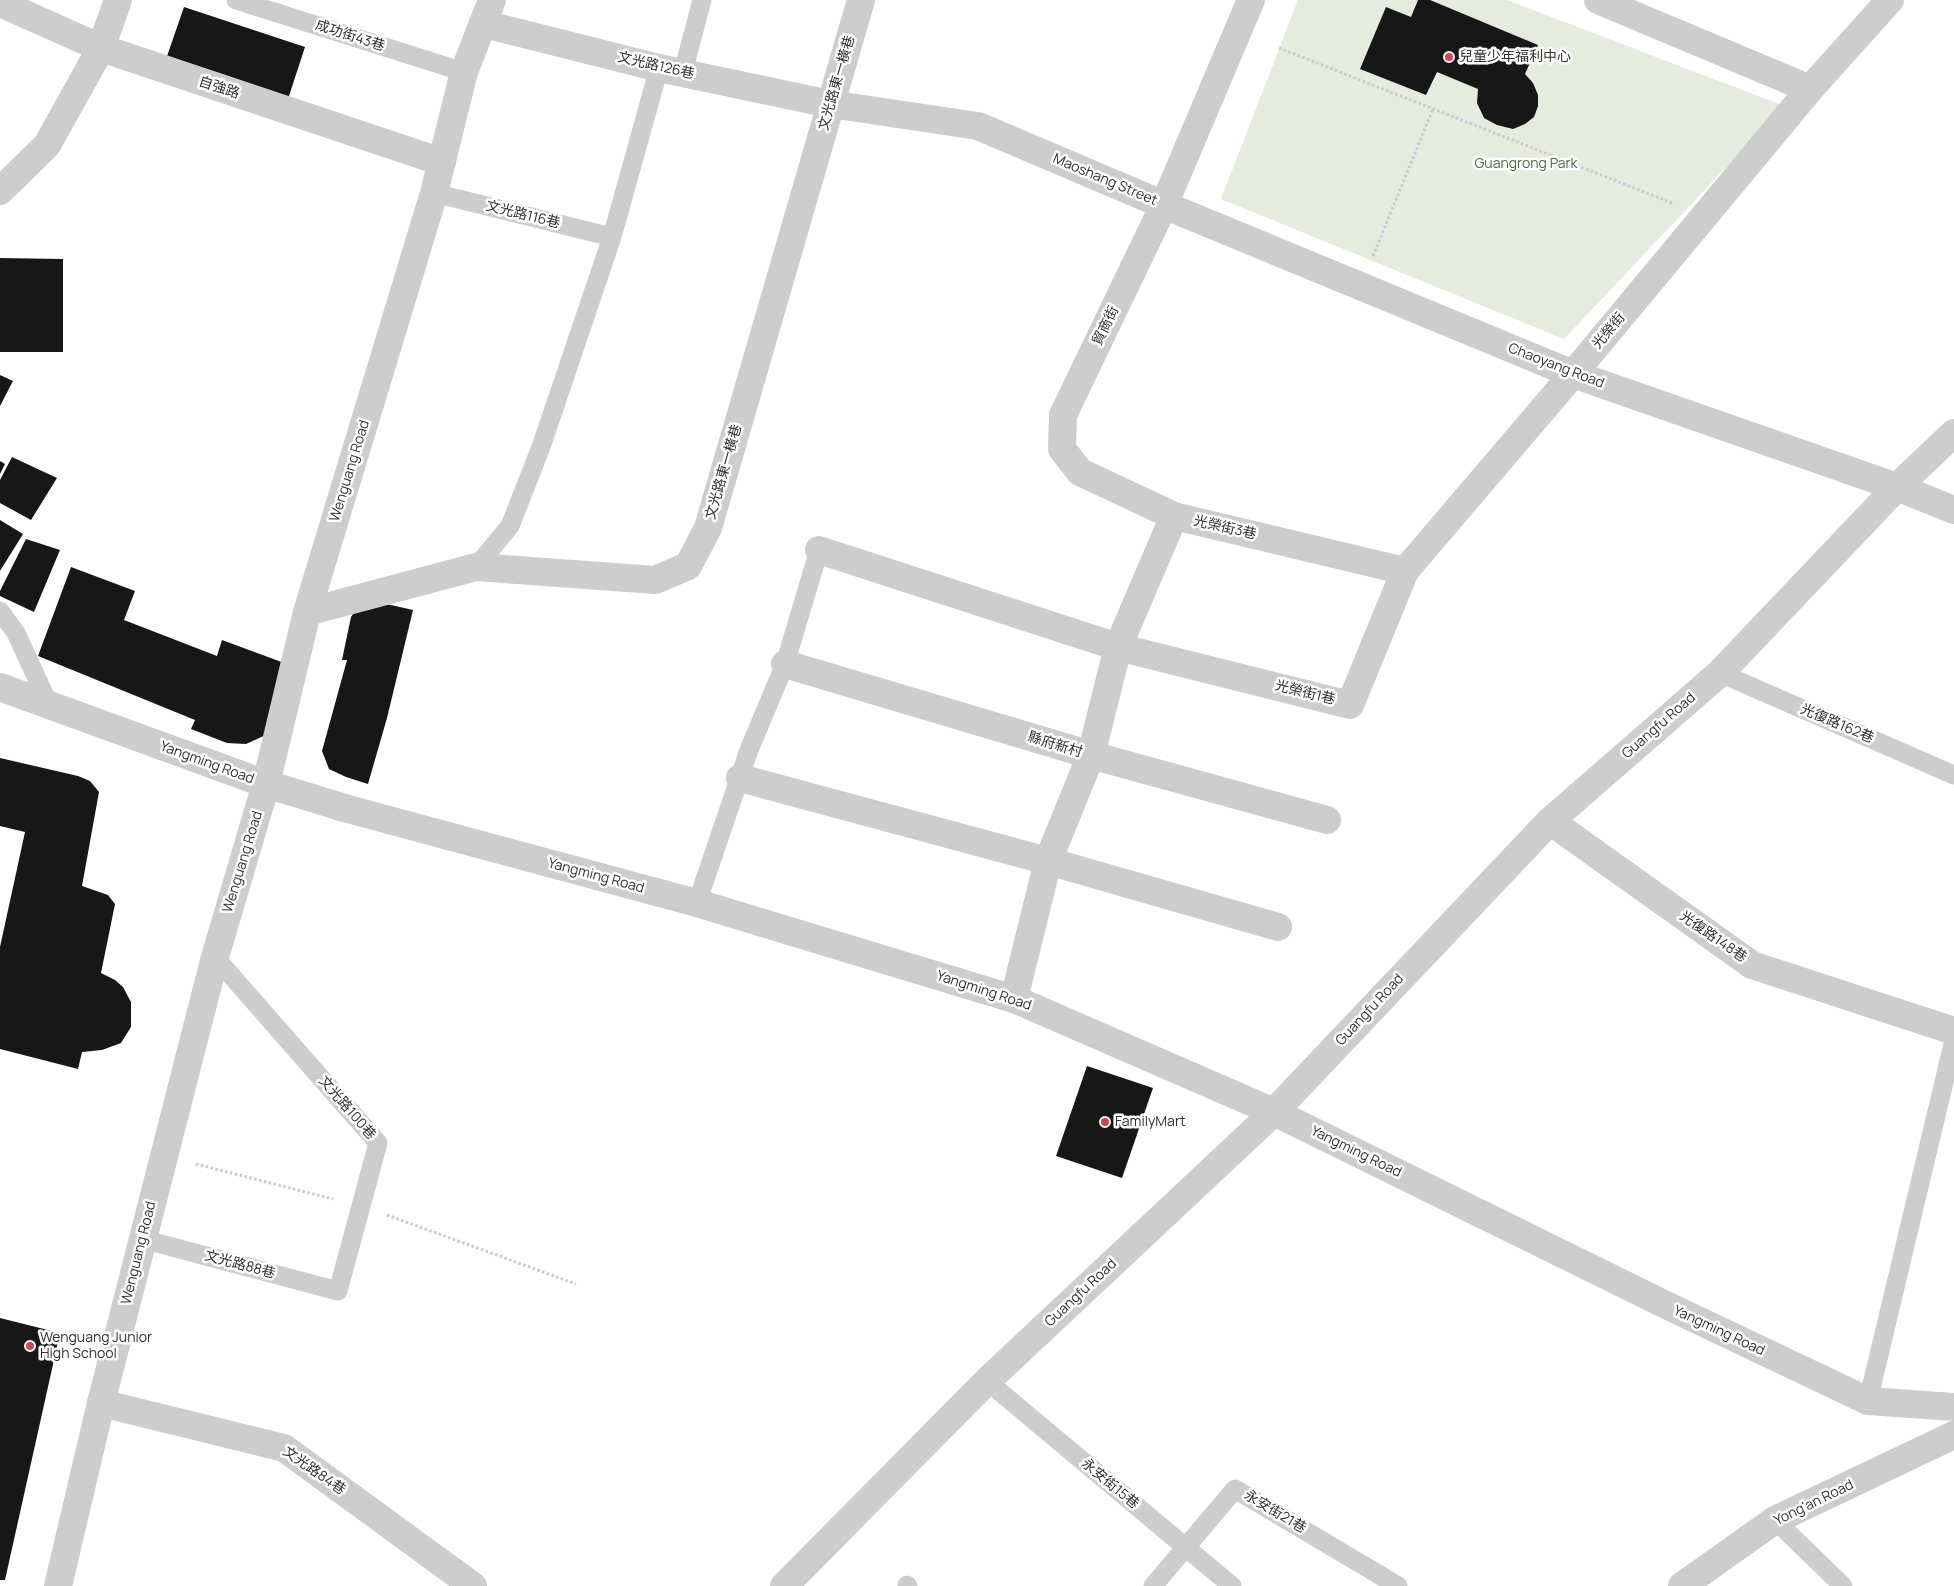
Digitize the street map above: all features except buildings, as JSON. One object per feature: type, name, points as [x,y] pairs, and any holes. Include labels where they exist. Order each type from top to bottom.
[{"type":"street","points":[[0,191],[47,146],[101,48],[118,0]]},
{"type":"street","name":"文光路東一橫巷","points":[[307,612],[476,567],[656,580],[688,566],[708,528],[861,0]]},
{"type":"street","name":"Maoshang Street","points":[[830,104],[978,126],[1164,205],[1251,0]]},
{"type":"street","points":[[1598,0],[1810,89]]},
{"type":"street","name":"光榮街","points":[[1405,570],[1573,374],[1810,89],[1890,0]]},
{"type":"street","name":"自強路","points":[[0,3],[101,48],[442,162]]},
{"type":"street","name":"Wenguang Road","points":[[58,1586],[142,1240],[215,957],[266,784],[307,612],[434,193],[464,72],[488,12]]},
{"type":"street","name":"文光路126巷","points":[[488,12],[671,70],[830,104]]},
{"type":"street","name":"Chaoyang Road","points":[[1164,205],[1573,374],[1897,487],[1954,510]]},
{"type":"street","name":"貿商街","points":[[1062,449],[1063,415],[1164,205]]},
{"type":"street","name":"Guangfu Road","points":[[784,1586],[987,1381],[1274,1112],[1550,821],[1720,673],[1897,487],[1954,433]]},
{"type":"street","name":"光榮街3巷","points":[[1062,449],[1080,472],[1174,516],[1405,570]]},
{"type":"street","points":[[1014,999],[1048,861],[1091,755],[1118,647],[1174,516]]},
{"type":"street","points":[[819,550],[1118,647]]},
{"type":"street","name":"光榮街1巷","points":[[1118,647],[1350,705],[1405,570]]},
{"type":"street","name":"縣府新村","points":[[785,664],[1091,755],[1327,820]]},
{"type":"street","name":"Yangming Road","points":[[0,687],[50,707],[266,784],[357,812],[697,903],[1014,999],[1274,1112],[1657,1301],[1868,1401],[1954,1407]]},
{"type":"street","points":[[740,778],[1048,861],[1278,927]]},
{"type":"street","name":"光復路148巷","points":[[1550,821],[1752,965],[1954,1031]]},
{"type":"street","name":"文光路84巷","points":[[101,1403],[284,1448],[473,1586]]},
{"type":"street","name":"Yong'an Road","points":[[1682,1586],[1775,1520],[1954,1434]]},
{"type":"lane","name":"成功街43巷","points":[[236,0],[464,72]]},
{"type":"lane","points":[[476,567],[510,526],[541,447],[671,70],[702,0]]},
{"type":"lane","name":"文光路116巷","points":[[434,193],[612,237]]},
{"type":"lane","points":[[697,903],[740,778],[785,664],[819,550]]},
{"type":"lane","points":[[0,611],[16,633],[50,707]]},
{"type":"lane","name":"光復路162巷","points":[[1720,673],[1954,775]]},
{"type":"lane","name":"文光路100巷","points":[[215,957],[378,1143],[338,1291]]},
{"type":"lane","points":[[1868,1401],[1954,1040]]},
{"type":"lane","name":"文光路88巷","points":[[142,1240],[338,1291]]},
{"type":"lane","name":"永安街15巷","points":[[987,1381],[1232,1586]]},
{"type":"lane","name":"永安街21巷","points":[[1153,1586],[1235,1489],[1398,1586]]},
{"type":"lane","points":[[1775,1520],[1843,1586]]},
{"type":"path","points":[[1279,48],[1677,205]]},
{"type":"path","points":[[1371,260],[1434,109]]},
{"type":"green space","name":"Guangrong Park","points":[[1298,0],[1507,0],[1784,106],[1564,339],[1221,199]]},
{"type":"place","name":"兒童少年福利中心","points":[[1449,57]]},
{"type":"place","name":"FamilyMart","points":[[1105,1122]]},
{"type":"place","name":"Wenguang Junior High School","points":[[30,1346]]}]
